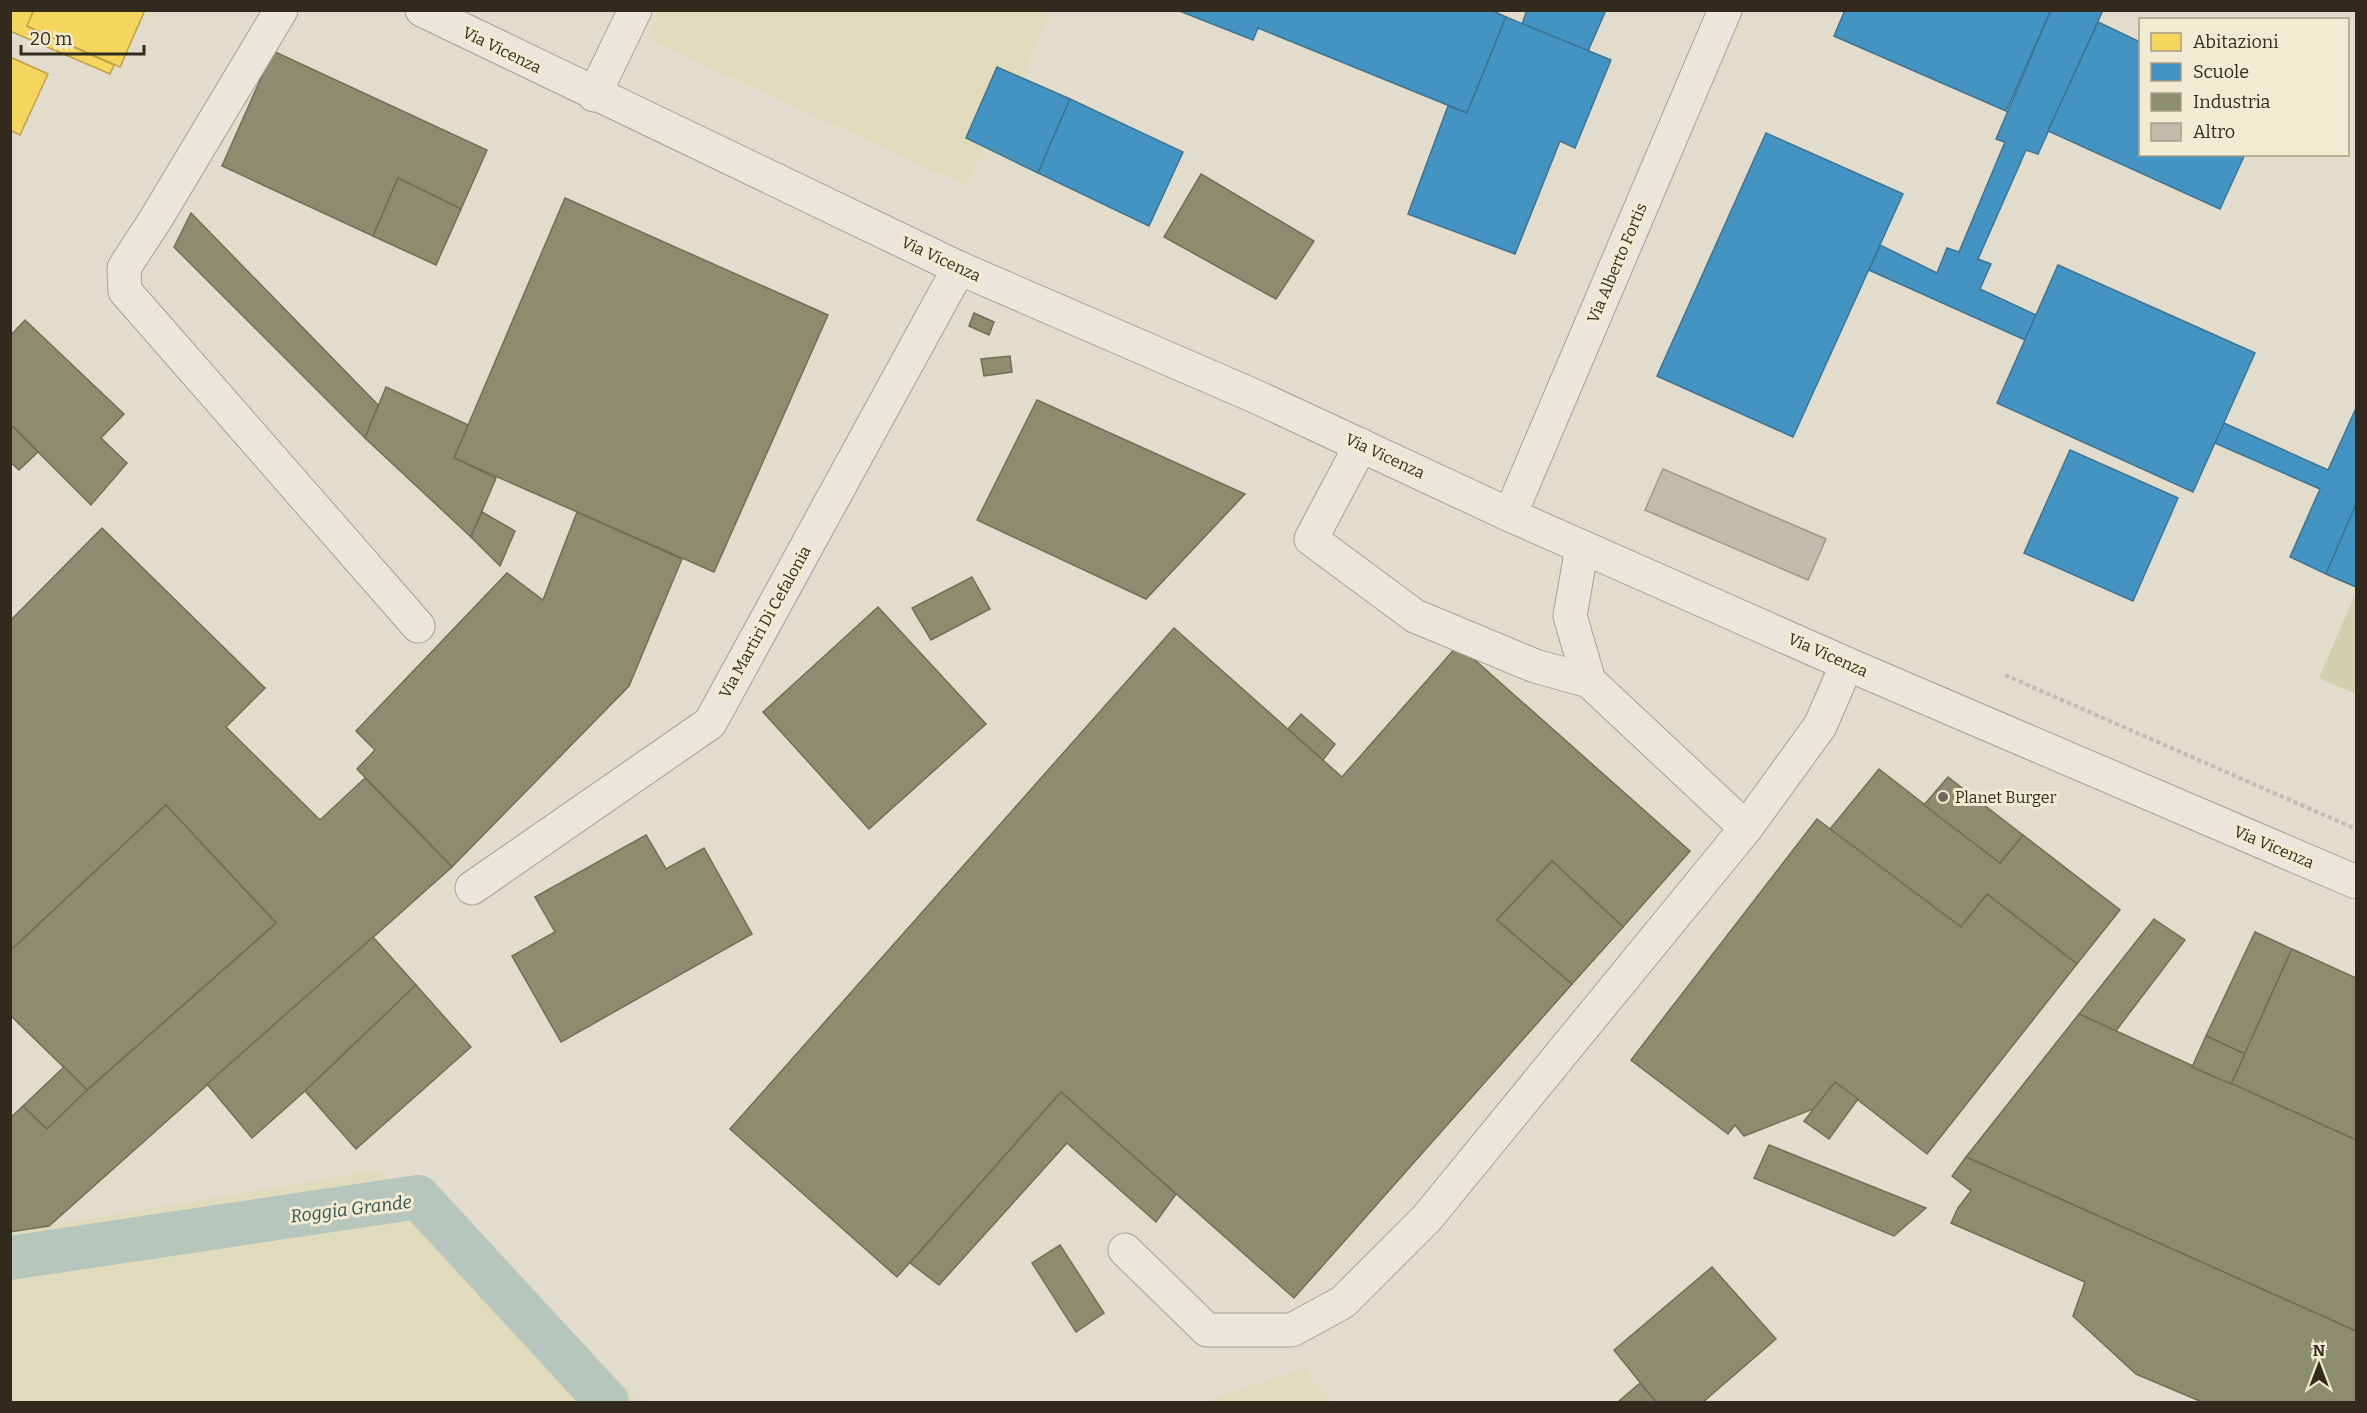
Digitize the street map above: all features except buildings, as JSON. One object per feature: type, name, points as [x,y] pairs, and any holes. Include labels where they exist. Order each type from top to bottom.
[{"type":"street","points":[[281,10],[124,268],[126,291],[418,626]]},
{"type":"street","name":"Via Vicenza","points":[[422,10],[594,95],[959,268],[1259,398],[1510,515],[1847,664],[2356,882]]},
{"type":"street","points":[[594,95],[635,10]]},
{"type":"street","name":"Via Alberto Fortis","points":[[1510,515],[1725,10]]},
{"type":"street","name":"Via Martiri Di Cefalonia","points":[[472,888],[710,723],[959,268]]},
{"type":"street","points":[[1361,445],[1311,539],[1415,616],[1535,666],[1589,681],[1746,828]]},
{"type":"street","points":[[1582,547],[1570,616],[1589,681]]},
{"type":"street","points":[[1125,1250],[1207,1330],[1292,1330],[1343,1302],[1427,1218],[1746,828],[1820,726],[1847,664]]},
{"type":"path","points":[[2005,675],[2356,829]]},
{"type":"shaded area","points":[[659,11],[1050,11],[1006,115],[965,185],[648,39]]},
{"type":"shaded area","points":[[379,1170],[644,1402],[11,1402],[10,1232]]},
{"type":"shaded area","points":[[1304,1368],[1330,1402],[1204,1402]]},
{"type":"green space","points":[[2356,592],[2356,694],[2319,678]]},
{"type":"waterway","name":"Roggia Grande","points":[[10,1258],[418,1197],[607,1402]]},
{"type":"place","name":"Planet Burger","points":[[1943,797]]}]
